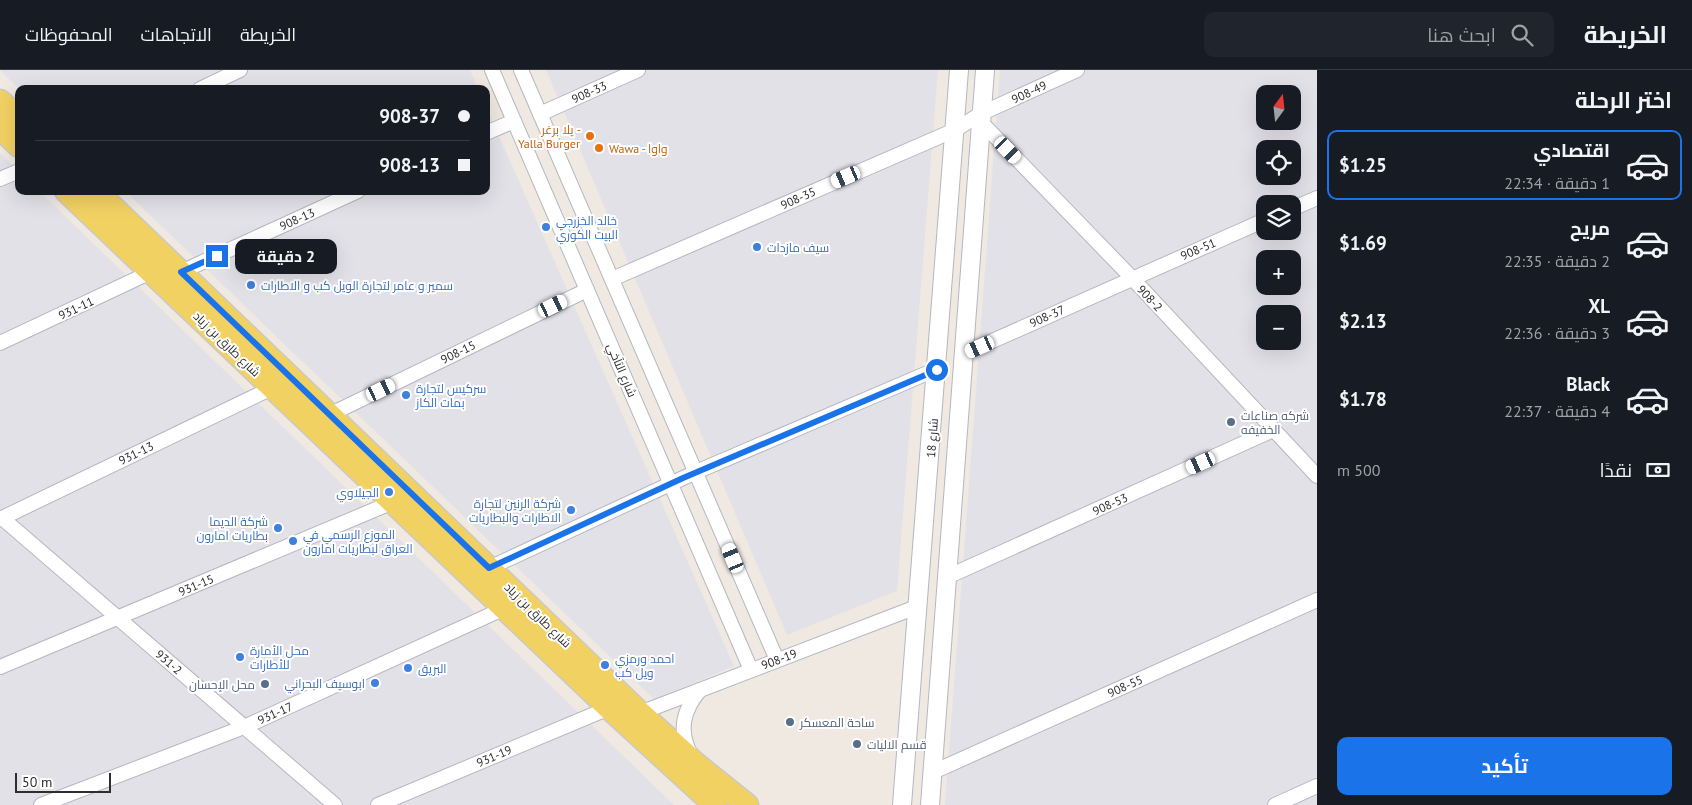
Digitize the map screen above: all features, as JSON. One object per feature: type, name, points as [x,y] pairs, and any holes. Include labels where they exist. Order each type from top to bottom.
[{"type":"main road","points":[[0,101],[15,114]]},
{"type":"main road","points":[[0,128],[15,142]]},
{"type":"main road","name":"شارع طارق بن زياد","points":[[70,195],[609,708],[715,805]]},
{"type":"main road","name":"شارع طارق بن زياد","points":[[100,195],[640,713],[696,764],[747,805]]},
{"type":"street","points":[[208,85],[240,70]]},
{"type":"street","name":"شارع التآخي","points":[[492,70],[751,670]]},
{"type":"street","points":[[521,70],[777,660]]},
{"type":"street","name":"908-33","points":[[540,114],[638,70]]},
{"type":"street","name":"شارع 18","points":[[902,805],[910,727],[959,70]]},
{"type":"street","name":"شارع 18","points":[[930,805],[986,70]]},
{"type":"street","name":"908-49","points":[[982,118],[1077,70]]},
{"type":"street","name":"908-35","points":[[612,279],[982,118]]},
{"type":"street","name":"908-2","points":[[982,118],[1317,476]]},
{"type":"street","points":[[490,131],[514,121]]},
{"type":"street","points":[[0,179],[15,172]]},
{"type":"street","name":"908-13","points":[[181,272],[349,195]]},
{"type":"street","points":[[1301,205],[1317,198]]},
{"type":"street","name":"908-51","points":[[1132,278],[1256,224]]},
{"type":"street","name":"931-11","points":[[0,343],[151,272]]},
{"type":"street","name":"908-37","points":[[963,354],[1132,278]]},
{"type":"street","name":"908-15","points":[[329,415],[587,290]]},
{"type":"street","points":[[489,568],[696,472],[937,370]]},
{"type":"street","name":"931-13","points":[[1,519],[272,388]]},
{"type":"street","name":"908-53","points":[[947,577],[1273,430]]},
{"type":"street","name":"931-15","points":[[0,667],[393,502]]},
{"type":"street","name":"931-2","points":[[1,519],[335,805]]},
{"type":"street","name":"908-55","points":[[933,772],[1317,600]]},
{"type":"street","name":"908-19","points":[[640,713],[919,606]]},
{"type":"street","name":"931-17","points":[[41,805],[244,727],[505,608]]},
{"type":"street","points":[[696,764],[686,746],[683,729],[686,712],[700,690]]},
{"type":"street","name":"931-19","points":[[378,805],[609,708]]},
{"type":"street","points":[[910,727],[936,729]]},
{"type":"street","points":[[1274,805],[1317,786]]},
{"type":"shaded area","points":[[0,70],[470,70],[476,85],[15,85]]},
{"type":"shaded area","points":[[546,70],[938,70],[897,591],[787,635]]},
{"type":"shaded area","points":[[1000,70],[1317,70],[1317,805],[945,805]]},
{"type":"shaded area","points":[[490,116],[734,666],[655,700],[129,195],[490,195]]},
{"type":"shaded area","points":[[0,153],[15,167],[15,195],[43,195],[674,805],[0,805]]},
{"type":"place","name":"يلا برغر - Yalla Burger","points":[[590,136]]},
{"type":"place","name":"Wawa - واوا","points":[[599,148]]},
{"type":"place","name":"خالد الخزرجي البيت الكوري","points":[[546,227]]},
{"type":"place","name":"سيف مازدات","points":[[757,247]]},
{"type":"place","name":"سمير و عامر لتجارة الويل كب و الاطارات","points":[[251,285]]},
{"type":"place","name":"سركيس لتجارة بمات الكاز","points":[[406,395]]},
{"type":"place","name":"شركه صناعات الخفيفه","points":[[1231,422]]},
{"type":"place","name":"الجيلاوي","points":[[389,492]]},
{"type":"place","name":"شركة الرنين لتجارة الاطارات والبطاريات","points":[[571,510]]},
{"type":"place","name":"شركة الديما بطاريات امارون","points":[[278,528]]},
{"type":"place","name":"الموزع الرسمي في العراق لبطاريات امارون","points":[[293,541]]},
{"type":"place","name":"محل الأمارة للأطارات","points":[[240,657]]},
{"type":"place","name":"احمد ورمزي ويل كب","points":[[605,665]]},
{"type":"place","name":"البريق","points":[[408,668]]},
{"type":"place","name":"ابوسيف البحراني","points":[[375,683]]},
{"type":"place","name":"محل الإحسان","points":[[265,684]]},
{"type":"place","name":"ساحة المعسكر","points":[[790,722]]},
{"type":"place","name":"قسم الاليات","points":[[857,744]]},
{"type":"route","points":[[217,256],[181,272],[489,568],[683,478],[937,370]]}]
